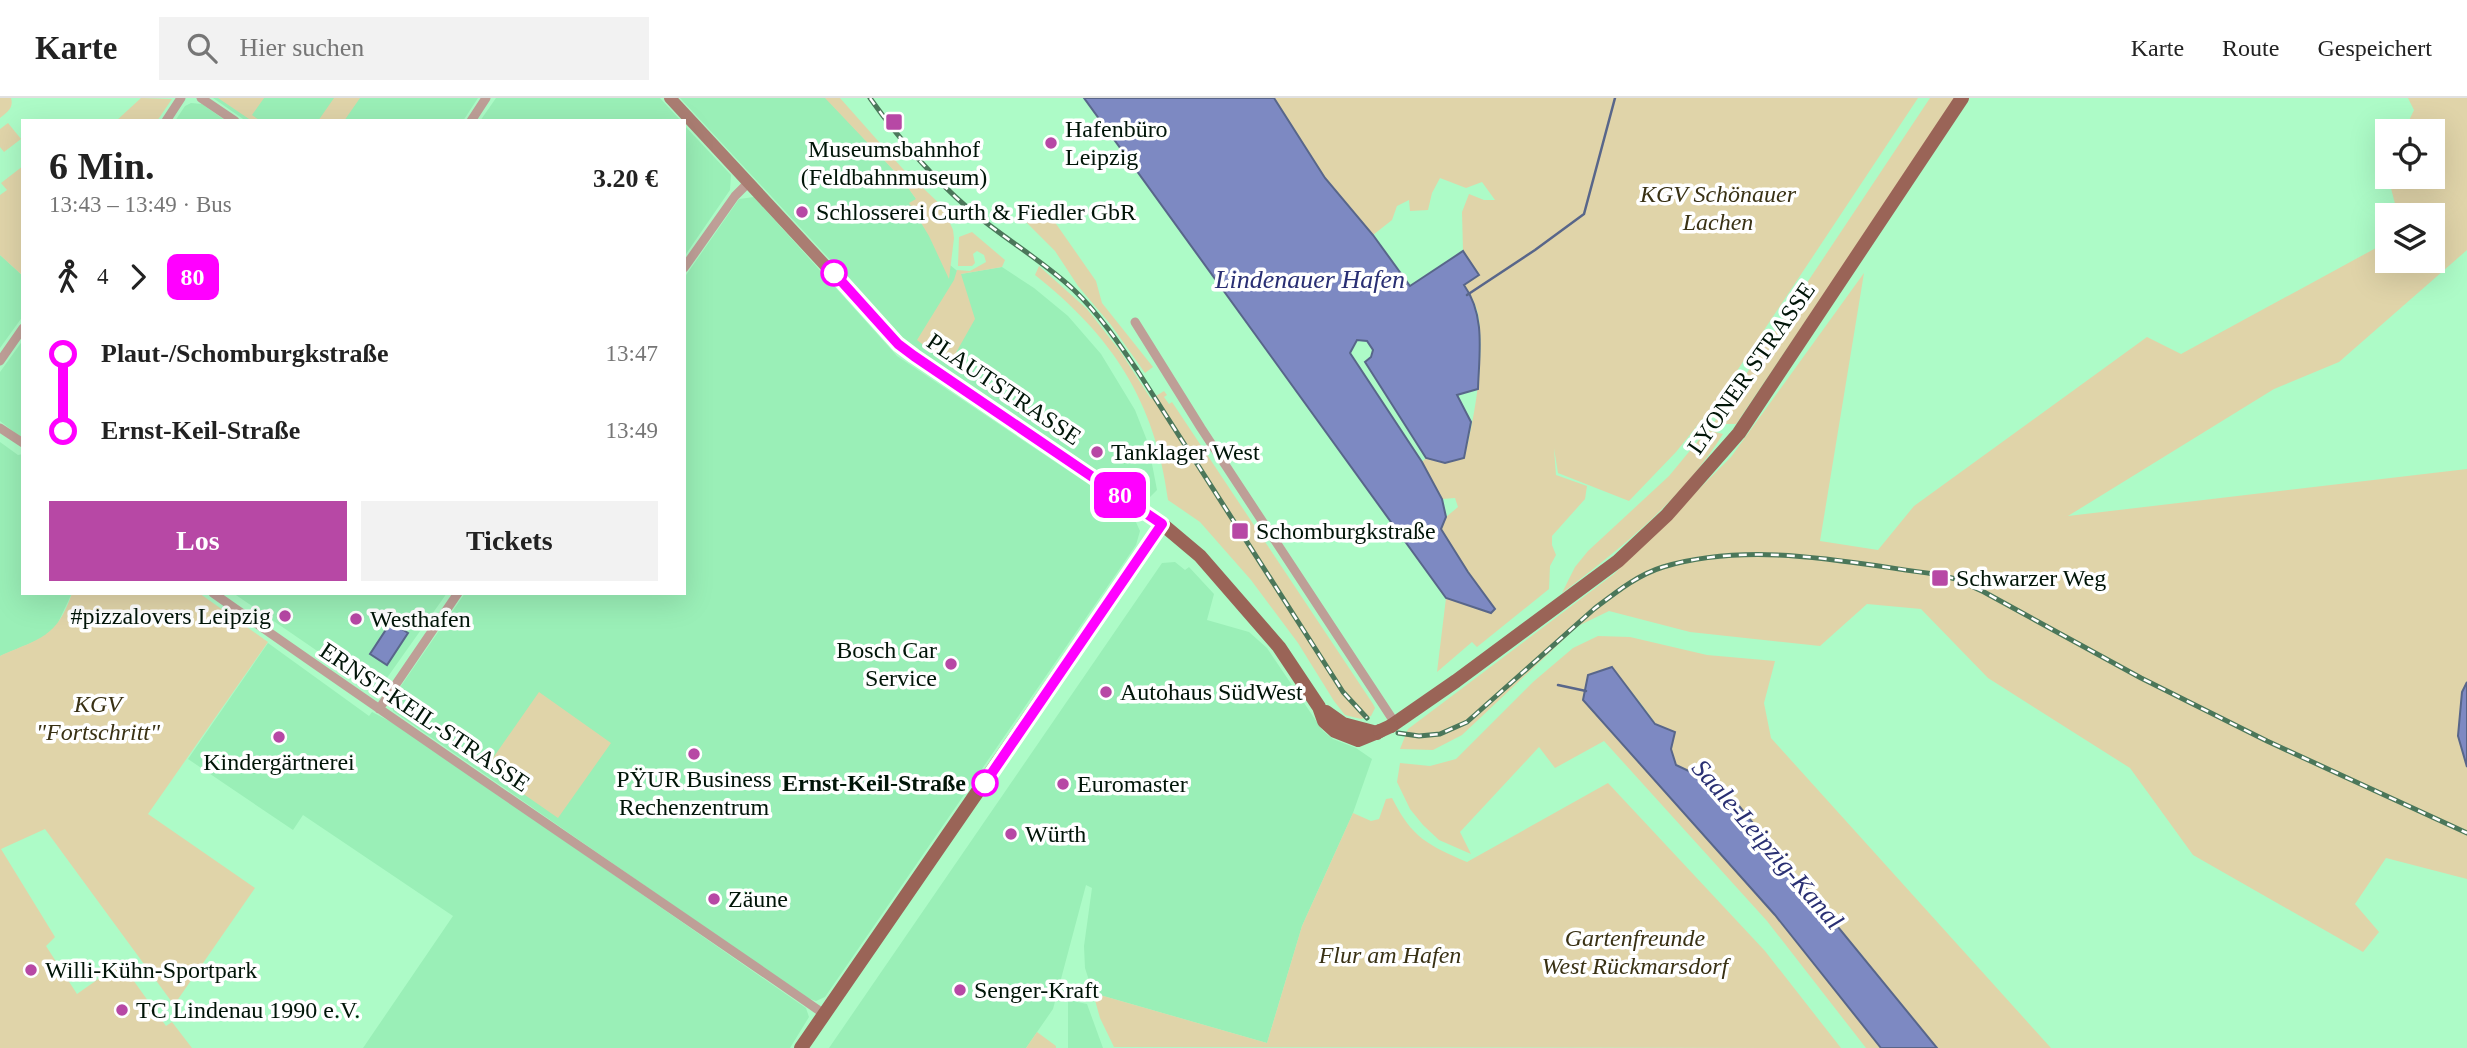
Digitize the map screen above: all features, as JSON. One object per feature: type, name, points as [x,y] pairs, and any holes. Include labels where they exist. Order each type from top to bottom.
[{"type":"main road","name":"PLAUTSTRASSE","points":[[670,98],[898,344],[1162,524],[1194,550],[1279,647],[1319,707],[1324,721],[1346,737],[1358,740],[1386,728]]},
{"type":"main road","name":"LYONER STRASSE","points":[[1386,728],[1618,561],[1667,515],[1739,433],[1962,98]]},
{"type":"main road","points":[[801,1048],[1162,524]]},
{"type":"street","points":[[167,119],[181,98]]},
{"type":"street","points":[[201,98],[232,119]]},
{"type":"street","points":[[472,119],[486,98]]},
{"type":"street","points":[[686,265],[735,196],[748,183]]},
{"type":"street","points":[[1135,322],[1386,728]]},
{"type":"street","points":[[0,362],[21,331]]},
{"type":"street","points":[[0,428],[21,442]]},
{"type":"street","name":"ERNST-KEIL-STRASSE","points":[[217,595],[824,1014]]},
{"type":"street","points":[[379,709],[457,595]]},
{"type":"shaded area","points":[[213,98],[478,98],[464,119],[243,119]]},
{"type":"shaded area","points":[[496,98],[660,98],[679,119],[481,119]]},
{"type":"shaded area","points":[[680,98],[826,98],[901,178],[925,211],[950,265],[961,274],[1002,267],[1034,288],[1068,316],[1101,354],[1135,410],[1148,443],[1157,490],[1150,497],[1083,463],[926,358],[899,334]]},
{"type":"shaded area","points":[[191,103],[202,104],[223,119],[176,119],[185,106]]},
{"type":"shaded area","points":[[686,127],[731,175],[730,190],[686,254]]},
{"type":"shaded area","points":[[754,197],[897,356],[1127,510],[1140,531],[1136,545],[825,997],[816,1001],[807,998],[393,711],[392,699],[464,595],[686,595],[686,275],[739,199]]},
{"type":"shaded area","points":[[0,255],[21,274],[21,319],[0,348]]},
{"type":"shaded area","points":[[21,343],[21,437],[0,421],[0,372]]},
{"type":"shaded area","points":[[0,442],[21,454],[21,595],[71,595],[57,625],[43,638],[0,656]]},
{"type":"shaded area","points":[[1175,562],[1185,570],[1189,567],[1214,594],[1207,620],[1249,632],[1267,648],[1323,731],[1372,759],[1353,813],[1302,926],[1267,1043],[1093,993],[1085,968],[1084,946],[1092,888],[1086,885],[1053,1009],[1026,1048],[829,1048],[1162,563]]},
{"type":"shaded area","points":[[236,595],[446,595],[377,692]]},
{"type":"shaded area","points":[[268,643],[369,716],[372,712],[399,726],[806,1008],[809,1017],[790,1048],[363,1048],[453,916],[303,815],[293,830],[188,759]]},
{"type":"shaded area","points":[[1068,1000],[1087,1004],[1103,1048],[1068,1048]]},
{"type":"green space","points":[[0,98],[11,98],[12,104],[0,118]]},
{"type":"green space","points":[[141,98],[172,99],[158,119],[118,119]]},
{"type":"green space","points":[[218,98],[264,98],[252,115],[258,119],[249,119]]},
{"type":"green space","points":[[334,98],[360,98],[345,119],[319,119]]},
{"type":"green space","points":[[825,98],[840,98],[903,169],[943,207],[954,238],[949,279],[929,236],[909,203],[916,199],[901,178]]},
{"type":"green space","name":"KGV Schönauer Lachen","points":[[1274,98],[1918,98],[1717,401],[1676,452],[1629,501],[1558,473],[1554,448],[1556,475],[1587,486],[1585,499],[1552,536],[1556,555],[1550,566],[1549,589],[1477,647],[1472,642],[1437,672],[1446,598],[1491,613],[1495,609],[1441,529],[1446,517],[1458,507],[1455,498],[1442,499],[1422,462],[1426,458],[1445,463],[1464,458],[1478,389],[1480,336],[1477,311],[1464,285],[1479,275],[1463,251],[1462,212],[1469,194],[1484,200],[1495,200],[1482,182],[1466,188],[1440,178],[1432,193],[1428,210],[1410,211],[1409,200],[1397,206],[1392,220],[1373,235],[1325,178]]},
{"type":"green space","points":[[1930,98],[1956,98],[1736,424],[1713,424]]},
{"type":"green space","points":[[2408,98],[2467,98],[2467,250],[2445,269],[2445,203],[2395,203],[2391,189],[2445,189],[2445,119],[2410,119],[2414,110]]},
{"type":"green space","points":[[8,123],[21,139],[4,152],[0,147],[0,129]]},
{"type":"green space","points":[[21,168],[21,274],[0,255],[0,195],[7,190],[1,183]]},
{"type":"green space","points":[[1045,208],[1096,281],[1102,303],[1153,367],[1145,373],[1111,325],[1078,286],[1055,251],[1026,222]]},
{"type":"green space","points":[[972,232],[1005,260],[1002,267],[961,274],[975,319],[949,365],[917,340],[954,280],[957,270],[970,271],[986,262],[984,255],[977,251],[973,254],[975,263],[972,266],[958,266],[959,237]]},
{"type":"green space","points":[[2375,249],[2375,273],[2441,273],[2339,362],[2274,389],[2068,516],[2467,469],[2467,682],[2462,692],[2458,736],[2467,767],[2467,879],[2386,858],[2355,904],[2379,932],[2363,952],[2193,855],[2130,768],[1988,678],[1921,609],[1867,604],[1820,646],[1690,632],[1609,611],[1578,626],[1462,735],[1433,750],[1400,749],[1408,729],[1614,574],[1731,457],[1864,273],[1820,541],[1878,550],[1914,506],[2147,337],[2181,354]]},
{"type":"green space","points":[[1039,266],[1087,309],[1120,351],[1151,399],[1164,391],[1167,395],[1164,397],[1169,404],[1172,402],[1373,704],[1375,708],[1371,716],[1361,719],[1345,715],[1298,643],[1251,580],[1200,522],[1168,500],[1153,432],[1126,373],[1086,322],[1035,275]]},
{"type":"green space","points":[[1707,430],[1723,434],[1689,480],[1629,540],[1562,593],[1575,567],[1588,551],[1669,476]]},
{"type":"green space","name":"KGV \"Fortschritt\"","points":[[71,595],[202,595],[268,642],[148,814],[255,888],[174,1005],[45,829],[1,849],[55,937],[46,946],[77,994],[121,963],[166,1026],[172,1022],[192,1048],[0,1048],[0,656],[45,635],[66,608]]},
{"type":"green space","points":[[1598,636],[1630,637],[1707,655],[1775,661],[1764,703],[1771,738],[2051,1048],[1937,1048],[1717,779],[1695,774],[1676,765],[1665,738],[1612,667],[1588,675],[1881,1048],[1866,1048],[1767,921],[1604,741],[1555,768],[1539,747],[1460,832],[1471,854],[1439,840],[1410,809],[1397,782],[1400,763],[1430,766],[1456,759],[1533,682],[1573,648]]},
{"type":"green space","points":[[539,692],[611,743],[558,818],[486,768]]},
{"type":"green space","points":[[1608,783],[1765,951],[1841,1048],[1114,1047],[1100,1018],[1093,993],[1267,1043],[1302,926],[1353,813],[1371,821],[1379,819],[1386,799],[1392,798],[1399,812],[1422,839],[1467,862]]},
{"type":"green space","points":[[1037,1032],[1056,1046],[1056,1048],[1026,1048]]},
{"type":"water","name":"Lindenauer Hafen","points":[[1084,98],[1274,98],[1325,178],[1373,235],[1410,286],[1463,251],[1479,275],[1464,285],[1476,309],[1480,335],[1478,389],[1457,395],[1471,422],[1464,458],[1445,463],[1426,458],[1365,362],[1371,357],[1373,350],[1367,341],[1357,340],[1350,353],[1422,462],[1442,499],[1446,517],[1441,529],[1495,609],[1491,613],[1446,598]]},
{"type":"water","points":[[391,622],[408,633],[387,665],[370,654]]},
{"type":"water","name":"Saale-Leipzig-Kanal","points":[[1612,667],[1655,724],[1675,732],[1671,749],[1676,765],[1695,774],[1717,779],[1937,1048],[1881,1048],[1775,915],[1583,700],[1588,675]]},
{"type":"water","points":[[2467,682],[2467,767],[2458,736],[2462,692]]},
{"type":"waterway","points":[[1467,295],[1584,214],[1615,98]]},
{"type":"waterway","points":[[1558,685],[1586,691]]},
{"type":"railway","points":[[870,98],[892,128],[942,184],[982,220],[1062,279],[1100,318],[1137,370],[1343,692],[1367,718]]},
{"type":"railway","points":[[1398,733],[1419,736],[1440,734],[1467,722],[1594,609],[1653,570],[1696,559],[1730,555],[1798,556],[1956,579],[2141,678],[2267,741],[2467,833]]},
{"type":"bus line","name":"80","points":[[834,273],[898,344],[1162,524],[985,783]]},
{"type":"place","name":"Museumsbahnhof (Feldbahnmuseum)","points":[[894,122]]},
{"type":"place","name":"Hafenbüro Leipzig","points":[[1051,143]]},
{"type":"place","name":"Schlosserei Curth & Fiedler GbR","points":[[802,212]]},
{"type":"place","name":"Tanklager West","points":[[1097,452]]},
{"type":"place","name":"Schomburgkstraße","points":[[1240,531]]},
{"type":"place","name":"Schwarzer Weg","points":[[1940,578]]},
{"type":"place","name":"#pizzalovers Leipzig","points":[[285,616]]},
{"type":"place","name":"Westhafen","points":[[356,619]]},
{"type":"place","name":"Bosch Car Service","points":[[951,664]]},
{"type":"place","name":"Autohaus SüdWest","points":[[1106,692]]},
{"type":"place","name":"Kindergärtnerei","points":[[279,737]]},
{"type":"place","name":"PŸUR Business Rechenzentrum","points":[[694,754]]},
{"type":"place","name":"Ernst-Keil-Straße","points":[[985,783]]},
{"type":"place","name":"Euromaster","points":[[1063,784]]},
{"type":"place","name":"Würth","points":[[1011,834]]},
{"type":"place","name":"Zäune","points":[[714,899]]},
{"type":"place","name":"Willi-Kühn-Sportpark","points":[[31,970]]},
{"type":"place","name":"Senger-Kraft","points":[[960,990]]},
{"type":"place","name":"TC Lindenau 1990 e.V.","points":[[122,1010]]},
{"type":"park label","name":"Gartenfreunde West Rückmarsdorf","points":[[1635,952]]},
{"type":"park label","name":"Flur am Hafen","points":[[1390,955]]}]
